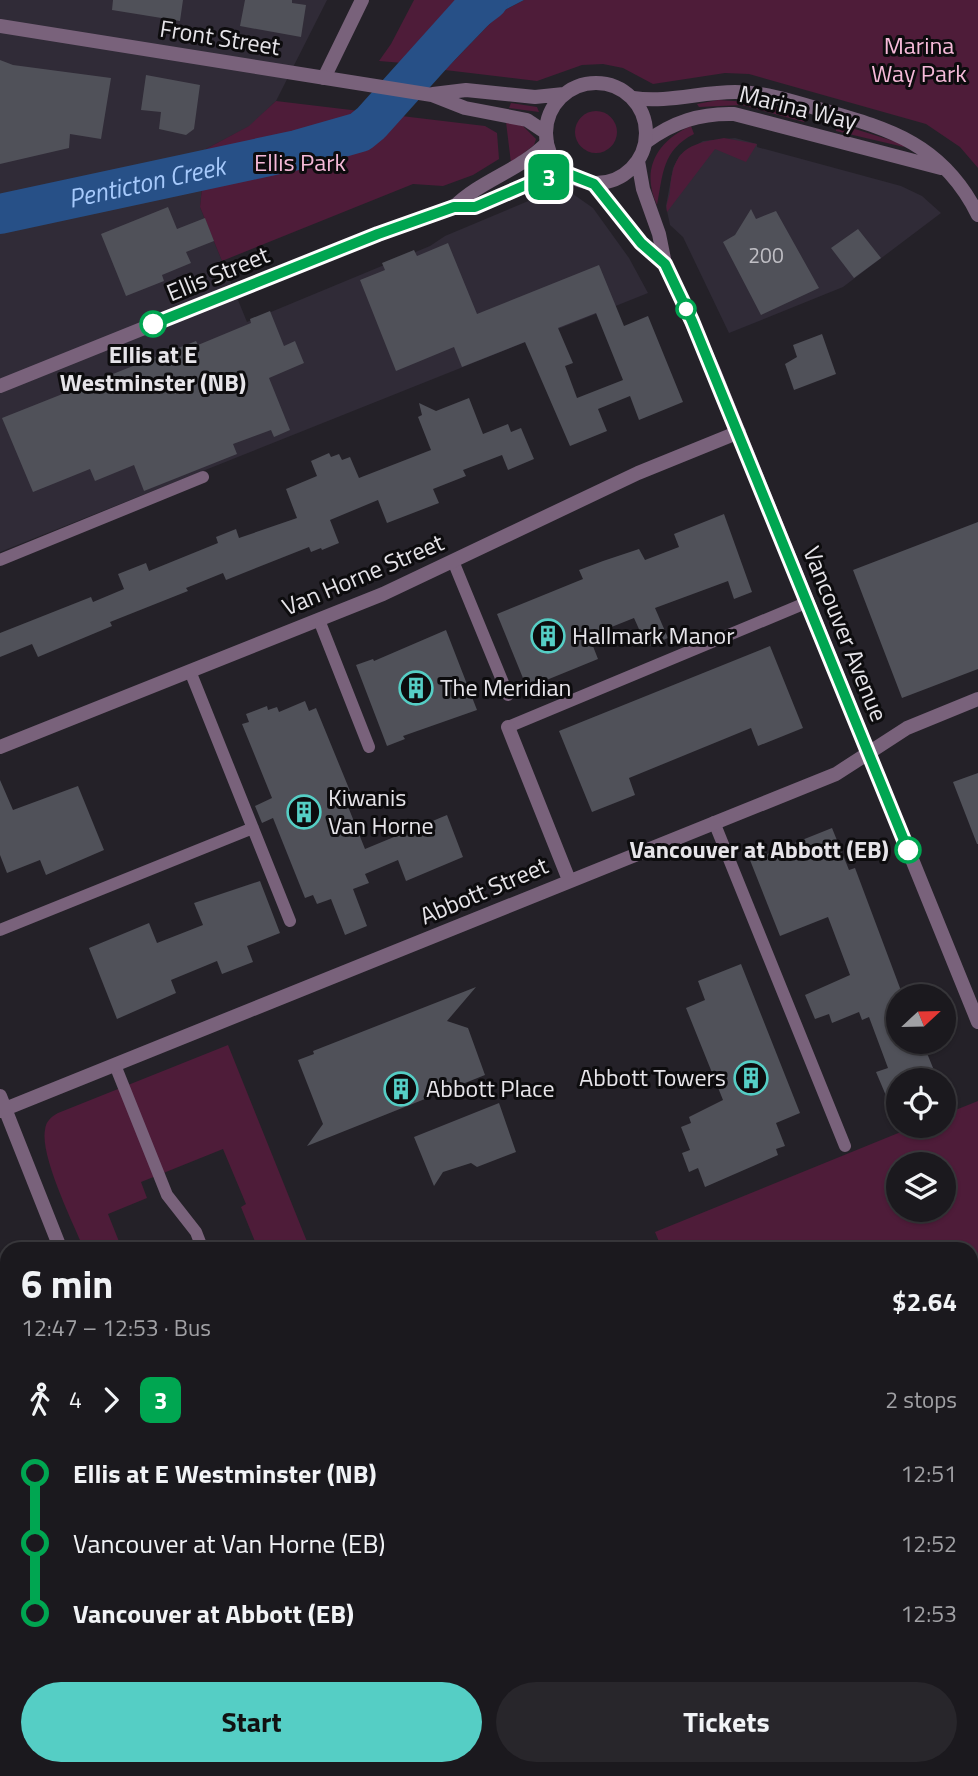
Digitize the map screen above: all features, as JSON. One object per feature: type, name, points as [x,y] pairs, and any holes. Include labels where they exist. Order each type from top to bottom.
[{"type":"street","points":[[324,78],[362,0]]},
{"type":"street","name":"Front Street","points":[[0,26],[432,94],[466,108],[527,120],[546,138]]},
{"type":"street","points":[[594,82],[615,86],[633,98],[646,126],[646,142],[638,161],[619,178],[594,184],[566,173],[553,160],[546,138],[554,105],[564,94],[573,88],[594,82]]},
{"type":"street","name":"Front Street","points":[[432,94],[466,90],[535,97],[564,94]]},
{"type":"street","name":"Marina Way","points":[[633,98],[656,101],[732,92],[763,95],[898,133],[921,147],[943,168],[963,190],[978,215]]},
{"type":"street","name":"Marina Way","points":[[646,142],[680,122],[710,113],[734,114],[943,168]]},
{"type":"street","name":"Ellis Street","points":[[454,207],[468,192],[533,158],[546,138]]},
{"type":"street","name":"Vancouver Avenue","points":[[638,161],[643,189],[659,234],[665,264],[739,432],[978,1022]]},
{"type":"street","name":"Ellis Street","points":[[0,386],[454,207],[475,207],[542,178],[566,173]]},
{"type":"street","name":"Vancouver Avenue","points":[[594,184],[641,243],[665,264]]},
{"type":"street","name":"Van Horne Street","points":[[0,747],[318,620],[453,561],[638,473],[739,432]]},
{"type":"street","name":"Abbott Street","points":[[2,1105],[115,1065],[836,774],[907,728],[978,699]]},
{"type":"street","points":[[508,727],[569,880]]},
{"type":"street","points":[[2,1105],[58,1242]]},
{"type":"lane","points":[[0,560],[203,477]]},
{"type":"lane","points":[[453,561],[508,695]]},
{"type":"lane","points":[[508,727],[807,602]]},
{"type":"lane","points":[[318,620],[369,747]]},
{"type":"lane","points":[[190,671],[290,921]]},
{"type":"lane","points":[[714,822],[845,1146]]},
{"type":"lane","points":[[0,930],[253,828]]},
{"type":"lane","points":[[115,1065],[167,1195],[196,1232],[200,1242]]},
{"type":"shaded area","points":[[0,0],[327,0],[276,101],[250,126],[206,149],[200,207],[247,322],[430,246],[445,236],[550,192],[573,194],[593,208],[629,258],[648,293],[0,552]]},
{"type":"shaded area","points":[[735,138],[757,144],[757,147],[901,186],[922,196],[941,213],[843,287],[729,333],[683,237],[670,225],[666,206],[673,168],[680,155],[703,141]]},
{"type":"green space","points":[[414,0],[464,0],[445,14],[403,63],[379,61],[391,44]]},
{"type":"green space","name":"Marina Way Park","points":[[524,0],[978,0],[978,168],[960,147],[926,124],[749,74],[725,73],[653,84],[623,68],[603,64],[582,65],[537,81],[445,70],[501,12]]},
{"type":"green space","points":[[718,100],[766,103],[808,117],[804,122],[742,105],[699,107],[697,104]]},
{"type":"green space","name":"Ellis Park","points":[[276,101],[485,126],[497,133],[499,159],[473,175],[443,186],[413,184],[222,261],[200,207],[206,149],[249,126]]},
{"type":"green space","points":[[511,103],[537,107],[539,112],[509,108]]},
{"type":"green space","points":[[596,111],[611,117],[617,132],[611,147],[596,153],[581,147],[575,132],[581,117]]},
{"type":"green space","points":[[506,122],[523,126],[536,139],[534,145],[511,163]]},
{"type":"green space","points":[[836,125],[903,144],[904,147],[836,131]]},
{"type":"green space","points":[[691,126],[694,134],[683,140],[666,164],[657,205],[650,179],[655,157],[669,139]]},
{"type":"green space","points":[[724,138],[757,144],[746,162],[715,149],[667,212],[674,166],[684,151],[700,143]]},
{"type":"green space","points":[[228,1045],[307,1242],[255,1242],[241,1207],[246,1204],[223,1149],[141,1182],[147,1198],[108,1214],[119,1242],[81,1242],[58,1190],[47,1156],[45,1130],[51,1118]]},
{"type":"green space","points":[[978,1101],[978,1242],[659,1242],[655,1232],[886,1138],[956,1138],[956,1110]]},
{"type":"water","points":[[464,0],[524,0],[501,12],[445,70],[403,63],[445,14]]},
{"type":"building","points":[[113,0],[183,0],[180,21],[112,10]]},
{"type":"building","points":[[245,0],[292,0],[292,3],[306,5],[301,37],[240,26]]},
{"type":"building","points":[[0,60],[13,65],[111,78],[101,139],[70,134],[69,148],[0,164]]},
{"type":"building","points":[[146,75],[200,85],[194,129],[186,135],[159,129],[161,112],[141,110]]},
{"type":"building","points":[[168,207],[177,229],[205,218],[214,241],[186,252],[191,263],[162,275],[164,281],[126,296],[101,234]]},
{"type":"building","points":[[751,209],[756,219],[776,211],[819,288],[761,315],[723,242],[735,235]]},
{"type":"building","points":[[858,229],[881,258],[854,278],[831,248]]},
{"type":"building","points":[[448,243],[477,314],[599,265],[624,326],[648,316],[683,402],[639,420],[630,396],[598,409],[607,431],[570,446],[525,342],[462,367],[454,347],[396,371],[360,280],[385,270],[382,263],[414,250],[417,256]],"holes":[[[596,313],[623,380],[577,398],[565,366],[573,363],[558,328]]]},
{"type":"building","points":[[270,311],[284,346],[295,341],[304,363],[269,378],[290,430],[274,437],[271,430],[233,444],[237,454],[144,491],[134,465],[95,481],[90,469],[33,492],[2,418],[196,341],[198,345],[251,323],[250,319]]},
{"type":"building","points":[[822,334],[836,374],[794,390],[785,364],[797,357],[793,345]]},
{"type":"building","points":[[469,398],[483,434],[508,424],[511,432],[521,428],[534,459],[508,470],[502,455],[463,470],[466,476],[433,489],[439,503],[387,523],[378,500],[330,520],[339,543],[311,552],[309,547],[226,580],[223,573],[186,588],[188,591],[110,622],[112,626],[38,657],[32,644],[0,657],[0,633],[91,597],[93,602],[124,589],[118,574],[146,563],[149,571],[218,543],[216,537],[236,529],[239,538],[297,518],[286,489],[317,476],[311,461],[329,453],[331,457],[339,454],[342,460],[350,457],[359,478],[431,450],[418,417],[422,415],[419,403],[436,411]]},
{"type":"building","points":[[724,514],[752,592],[734,599],[728,581],[655,608],[668,638],[647,647],[634,618],[589,636],[598,659],[527,688],[497,614],[583,579],[579,570],[603,561],[639,549],[645,560],[679,547],[674,534]]},
{"type":"building","points":[[978,522],[978,669],[902,698],[853,570]]},
{"type":"building","name":"The Meridian","points":[[446,630],[477,710],[403,736],[405,739],[387,746],[356,665],[373,659],[374,661]]},
{"type":"building","points":[[770,646],[803,728],[758,746],[751,728],[629,778],[635,795],[592,812],[559,731]]},
{"type":"building","name":"Kiwanis Van Horne","points":[[305,701],[309,711],[316,708],[350,791],[343,794],[365,849],[447,815],[463,857],[406,881],[398,860],[365,874],[369,883],[353,889],[367,926],[345,935],[331,899],[317,904],[313,895],[305,898],[273,818],[262,823],[255,806],[272,798],[242,724],[249,722],[246,714],[267,706],[268,710],[277,707],[279,712]]},
{"type":"building","points":[[978,773],[978,844],[977,844],[953,782]]},
{"type":"building","points":[[0,780],[13,810],[78,786],[104,850],[46,875],[40,860],[7,873],[0,855]]},
{"type":"building","points":[[832,828],[849,870],[855,868],[898,984],[886,984],[886,1054],[927,1054],[933,1068],[888,1068],[869,1017],[862,1020],[859,1012],[832,1023],[829,1014],[815,1019],[805,995],[850,975],[828,917],[780,936],[748,855],[764,849],[767,854]]},
{"type":"building","points":[[260,881],[280,933],[247,946],[253,962],[222,974],[217,961],[171,980],[176,993],[117,1019],[89,948],[149,923],[157,943],[203,925],[194,903]]},
{"type":"building","name":"Abbott Towers","points":[[741,964],[800,1113],[776,1123],[785,1146],[776,1149],[778,1155],[705,1187],[698,1168],[689,1172],[682,1153],[690,1150],[681,1127],[691,1123],[689,1117],[723,1100],[686,1008],[705,1000],[698,981]]},
{"type":"building","name":"Abbott Place","points":[[476,987],[447,1021],[468,1028],[485,1075],[307,1146],[323,1124],[298,1060],[314,1054],[313,1051]]},
{"type":"building","points":[[886,1069],[886,1096],[876,1072]]},
{"type":"building","points":[[499,1103],[516,1152],[477,1167],[471,1163],[443,1172],[434,1186],[414,1137]]},
{"type":"waterway","name":"Penticton Creek","points":[[0,214],[297,150],[360,132],[468,15],[488,0]]},
{"type":"bus line","name":"3","points":[[153,324],[378,234],[454,207],[475,207],[542,178],[566,173],[594,184],[641,243],[665,264],[692,321],[908,850]]},
{"type":"place","name":"Ellis at E Westminster (NB)","points":[[153,324]]},
{"type":"place","name":"Hallmark Manor","points":[[548,636]]},
{"type":"place","name":"The Meridian","points":[[416,688]]},
{"type":"place","name":"Kiwanis Van Horne","points":[[304,812]]},
{"type":"place","name":"Vancouver at Abbott (EB)","points":[[908,850]]},
{"type":"place","name":"Abbott Towers","points":[[751,1078]]},
{"type":"place","name":"Abbott Place","points":[[401,1089]]}]
